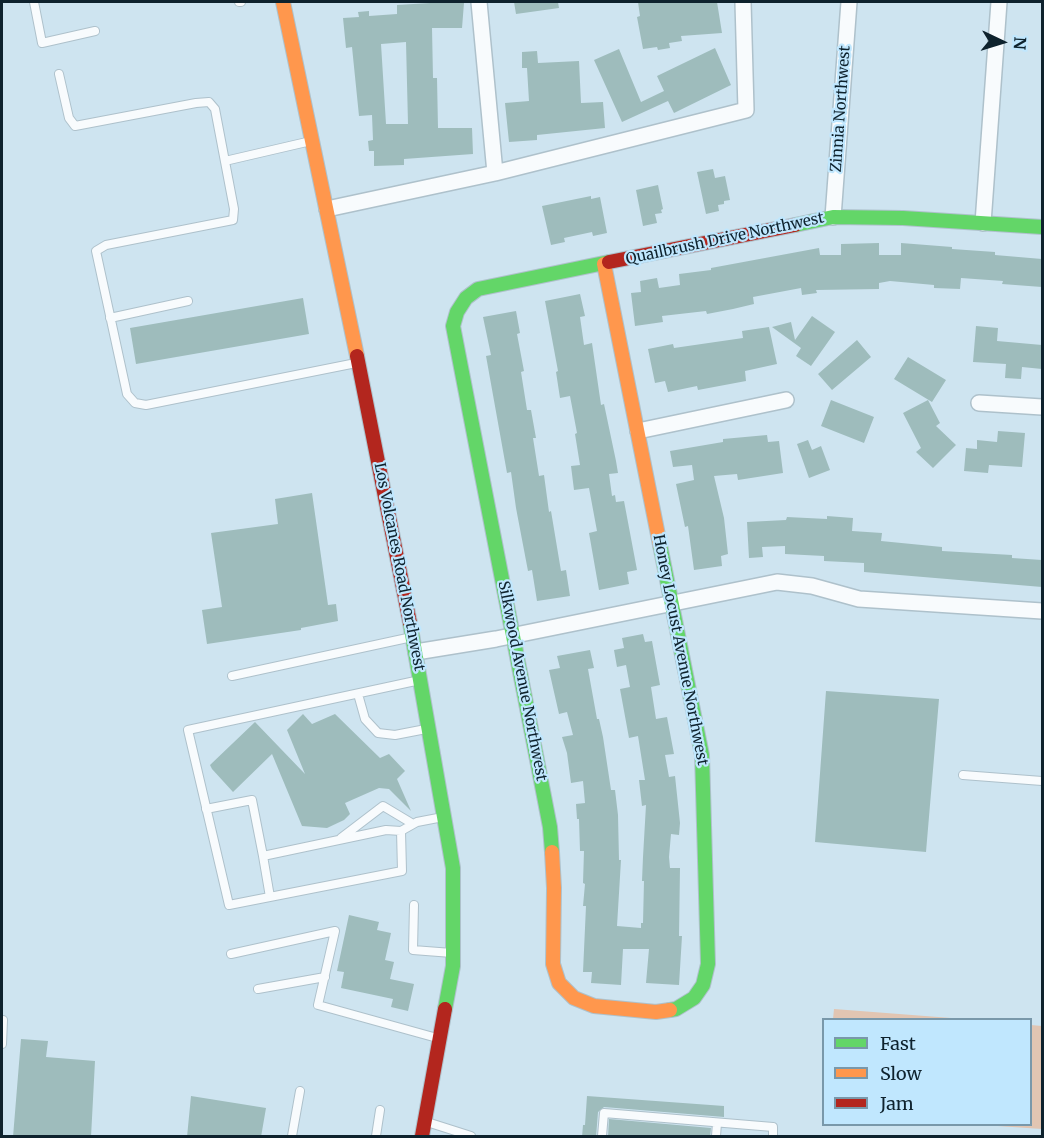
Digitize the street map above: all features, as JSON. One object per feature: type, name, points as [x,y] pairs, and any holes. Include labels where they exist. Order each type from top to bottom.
[{"type":"street","name":"Los Volcanes Road Northwest","points":[[283,2],[415,644],[453,868],[453,966],[442,1039],[422,1137]]},
{"type":"street","points":[[479,2],[495,172]]},
{"type":"street","points":[[327,208],[495,172],[746,110],[743,2]]},
{"type":"street","name":"Zinnia Northwest","points":[[832,217],[849,2]]},
{"type":"street","points":[[983,223],[999,2]]},
{"type":"street","name":"Quailbrush Drive Northwest","points":[[457,312],[466,298],[478,289],[832,217],[903,218],[1042,227]]},
{"type":"street","name":"Honey Locust Avenue Northwest","points":[[604,264],[702,755],[708,964],[703,985],[694,998],[676,1009],[656,1012],[622,1010]]},
{"type":"street","name":"Silkwood Avenue Northwest","points":[[457,312],[453,326],[454,339],[550,827],[554,888],[553,964],[559,983],[574,998],[594,1006],[622,1010]]},
{"type":"street","points":[[638,431],[786,400]]},
{"type":"street","points":[[980,403],[1042,407]]},
{"type":"street","points":[[415,644],[514,636],[777,582],[812,586],[859,599],[1042,611]]},
{"type":"lane","points":[[34,2],[42,43],[95,31]]},
{"type":"lane","points":[[59,74],[69,118],[75,126],[196,103],[209,102],[215,109],[234,209],[233,220],[106,244],[96,251],[127,394],[135,403],[146,405],[358,363]]},
{"type":"lane","points":[[225,161],[312,141]]},
{"type":"lane","points":[[110,318],[188,301]]},
{"type":"lane","points":[[232,676],[415,644]]},
{"type":"lane","points":[[401,831],[402,871],[229,905],[188,730],[421,680]]},
{"type":"lane","points":[[358,694],[365,719],[378,733],[395,735],[430,728]]},
{"type":"lane","points":[[963,775],[1042,781]]},
{"type":"lane","points":[[206,808],[252,800],[270,897]]},
{"type":"lane","points":[[339,840],[383,806],[413,824]]},
{"type":"lane","points":[[262,856],[386,830],[401,831],[413,824],[446,816]]},
{"type":"lane","points":[[414,905],[413,950],[453,953]]},
{"type":"lane","points":[[231,954],[336,931],[318,1005],[442,1039]]},
{"type":"lane","points":[[258,989],[325,977]]},
{"type":"lane","points":[[2,1020],[2,1044]]},
{"type":"lane","points":[[292,1137],[300,1092]]},
{"type":"lane","points":[[376,1137],[380,1110]]},
{"type":"lane","points":[[602,1137],[604,1113],[773,1127],[773,1137]]},
{"type":"lane","points":[[426,1122],[469,1136]]},
{"type":"lane","points":[[716,1137],[717,1123]]},
{"type":"shaded area","points":[[834,1009],[951,1018],[833,1018]]},
{"type":"shaded area","points":[[1032,1025],[1042,1026],[1042,1129],[998,1126],[1032,1126]]},
{"type":"building","points":[[514,2],[558,2],[559,8],[516,14]]},
{"type":"building","points":[[638,2],[717,2],[722,33],[681,36],[682,41],[669,43],[670,48],[643,49],[637,17],[640,16]]},
{"type":"building","points":[[464,3],[462,28],[432,28],[433,78],[437,78],[438,128],[472,128],[473,154],[404,159],[404,165],[374,166],[374,151],[369,151],[368,141],[373,140],[372,115],[359,116],[352,47],[346,48],[343,18],[359,17],[358,12],[369,11],[369,16],[397,14],[397,5]],"holes":[[[406,42],[408,124],[386,124],[381,44]]]},
{"type":"building","points":[[715,48],[731,85],[674,113],[668,101],[622,122],[594,60],[619,49],[641,102],[664,91],[657,76]]},
{"type":"building","points":[[537,51],[538,63],[579,61],[581,103],[603,102],[605,128],[537,135],[537,140],[509,142],[505,103],[529,101],[527,68],[522,68],[522,52]]},
{"type":"building","points":[[713,169],[715,178],[725,176],[730,200],[718,205],[719,211],[706,214],[697,172]]},
{"type":"building","points":[[658,185],[662,213],[655,214],[657,223],[643,226],[636,190]]},
{"type":"building","points":[[591,196],[591,199],[600,197],[607,233],[593,236],[592,232],[564,238],[565,242],[551,245],[542,206]]},
{"type":"building","points":[[879,243],[879,255],[901,255],[901,243],[1042,259],[1042,287],[961,278],[960,289],[934,288],[934,285],[890,281],[879,283],[879,289],[816,290],[817,293],[802,295],[801,288],[753,297],[754,304],[733,309],[707,314],[706,311],[662,316],[663,322],[635,326],[631,293],[641,292],[640,281],[657,278],[659,288],[680,285],[679,274],[711,270],[711,268],[819,248],[820,255],[841,255],[841,244]]},
{"type":"building","points":[[580,294],[585,316],[580,317],[584,345],[592,343],[601,405],[604,404],[618,473],[609,474],[612,496],[615,495],[616,502],[624,501],[637,570],[627,572],[629,584],[599,590],[589,533],[597,531],[589,488],[574,490],[571,466],[580,465],[575,434],[577,433],[570,396],[560,398],[556,372],[558,371],[545,301]]},
{"type":"building","points":[[303,298],[309,334],[136,364],[130,328]]},
{"type":"building","points":[[516,311],[520,333],[517,334],[524,371],[521,372],[527,410],[531,410],[536,438],[533,438],[539,476],[544,475],[561,571],[566,570],[570,596],[537,601],[532,570],[528,571],[511,472],[507,473],[486,356],[491,355],[483,317]]},
{"type":"building","points":[[812,316],[835,332],[811,366],[796,356],[801,348],[772,327],[791,322],[795,340]]},
{"type":"building","points":[[976,326],[998,328],[997,341],[1042,345],[1042,369],[1022,367],[1021,379],[1005,378],[1006,364],[973,362]]},
{"type":"building","points":[[769,327],[777,364],[745,371],[746,381],[698,390],[697,386],[668,392],[665,381],[655,383],[648,349],[673,344],[674,348],[743,338],[742,331]]},
{"type":"building","points":[[857,340],[871,357],[832,390],[818,374]]},
{"type":"building","points":[[908,357],[946,380],[932,402],[894,379]]},
{"type":"building","points":[[831,400],[874,417],[864,443],[821,426]]},
{"type":"building","points":[[928,400],[940,423],[936,426],[956,445],[933,468],[916,452],[921,448],[903,413]]},
{"type":"building","points":[[998,431],[1025,433],[1022,467],[989,465],[988,473],[964,471],[966,448],[977,449],[977,440],[997,442]]},
{"type":"building","points":[[767,435],[768,442],[779,441],[783,473],[738,480],[737,474],[714,476],[724,518],[728,554],[721,556],[722,566],[694,570],[688,526],[685,527],[676,484],[694,480],[692,465],[673,467],[670,451],[723,442],[723,439]]},
{"type":"building","points":[[808,440],[812,450],[821,446],[830,470],[809,478],[797,444]]},
{"type":"building","points":[[312,493],[328,605],[336,604],[338,621],[301,628],[301,630],[207,644],[202,610],[222,607],[211,533],[278,524],[275,499]]},
{"type":"building","points":[[827,516],[853,518],[852,531],[882,533],[881,541],[942,547],[942,551],[1012,555],[1012,558],[1042,560],[1042,587],[864,572],[864,563],[824,561],[824,556],[785,554],[785,546],[762,547],[763,557],[749,558],[747,522],[786,520],[787,517],[827,519]]},
{"type":"building","points":[[643,634],[645,642],[652,641],[660,685],[651,687],[656,719],[667,717],[674,754],[665,755],[669,777],[675,776],[680,823],[679,835],[671,834],[669,857],[670,868],[680,868],[679,936],[682,936],[679,985],[646,983],[649,949],[623,949],[621,985],[591,983],[592,972],[583,972],[586,906],[583,906],[584,851],[580,851],[576,804],[585,803],[583,781],[571,783],[567,753],[562,737],[573,735],[567,712],[559,714],[549,670],[560,668],[557,656],[590,650],[594,668],[588,669],[597,719],[599,719],[603,737],[611,790],[615,790],[618,815],[619,860],[621,860],[617,926],[641,928],[646,805],[642,806],[639,780],[645,780],[638,736],[629,738],[620,689],[630,687],[626,665],[617,667],[614,650],[624,648],[622,638]]},
{"type":"building","points":[[826,691],[939,699],[926,852],[815,842]]},
{"type":"building","points":[[303,714],[312,724],[335,714],[380,758],[389,754],[405,771],[397,779],[411,811],[389,789],[379,788],[345,803],[350,814],[344,820],[327,828],[302,826],[272,754],[233,792],[212,769],[210,765],[255,722],[305,774],[287,730]]},
{"type":"building","points":[[349,915],[379,922],[377,930],[391,933],[385,960],[394,962],[390,979],[414,984],[408,1011],[391,1007],[393,999],[341,988],[344,972],[337,971]]},
{"type":"building","points":[[21,1039],[48,1041],[46,1057],[95,1061],[91,1137],[13,1137]]},
{"type":"building","points":[[191,1096],[266,1108],[261,1137],[187,1137]]},
{"type":"building","points":[[587,1096],[724,1106],[724,1117],[604,1107],[598,1112],[596,1137],[582,1137]]},
{"type":"building","points":[[609,1119],[711,1128],[710,1137],[608,1137]]},
{"type":"traffic: fast","points":[[795,225],[833,217],[903,218],[1042,227]]},
{"type":"traffic: fast","points":[[552,852],[550,827],[453,326],[457,312],[466,298],[478,289],[609,262]]},
{"type":"traffic: fast","points":[[660,545],[702,755],[708,964],[703,985],[694,998],[670,1010]]},
{"type":"traffic: fast","points":[[410,623],[453,868],[453,966],[445,1009]]},
{"type":"traffic: slow","points":[[283,2],[357,356]]},
{"type":"traffic: slow","points":[[604,264],[660,545]]},
{"type":"traffic: slow","points":[[552,852],[553,964],[559,983],[574,998],[594,1006],[656,1012],[670,1010]]},
{"type":"traffic: jam","points":[[609,262],[795,225]]},
{"type":"traffic: jam","points":[[357,356],[410,623]]},
{"type":"traffic: jam","points":[[422,1136],[445,1009]]}]
